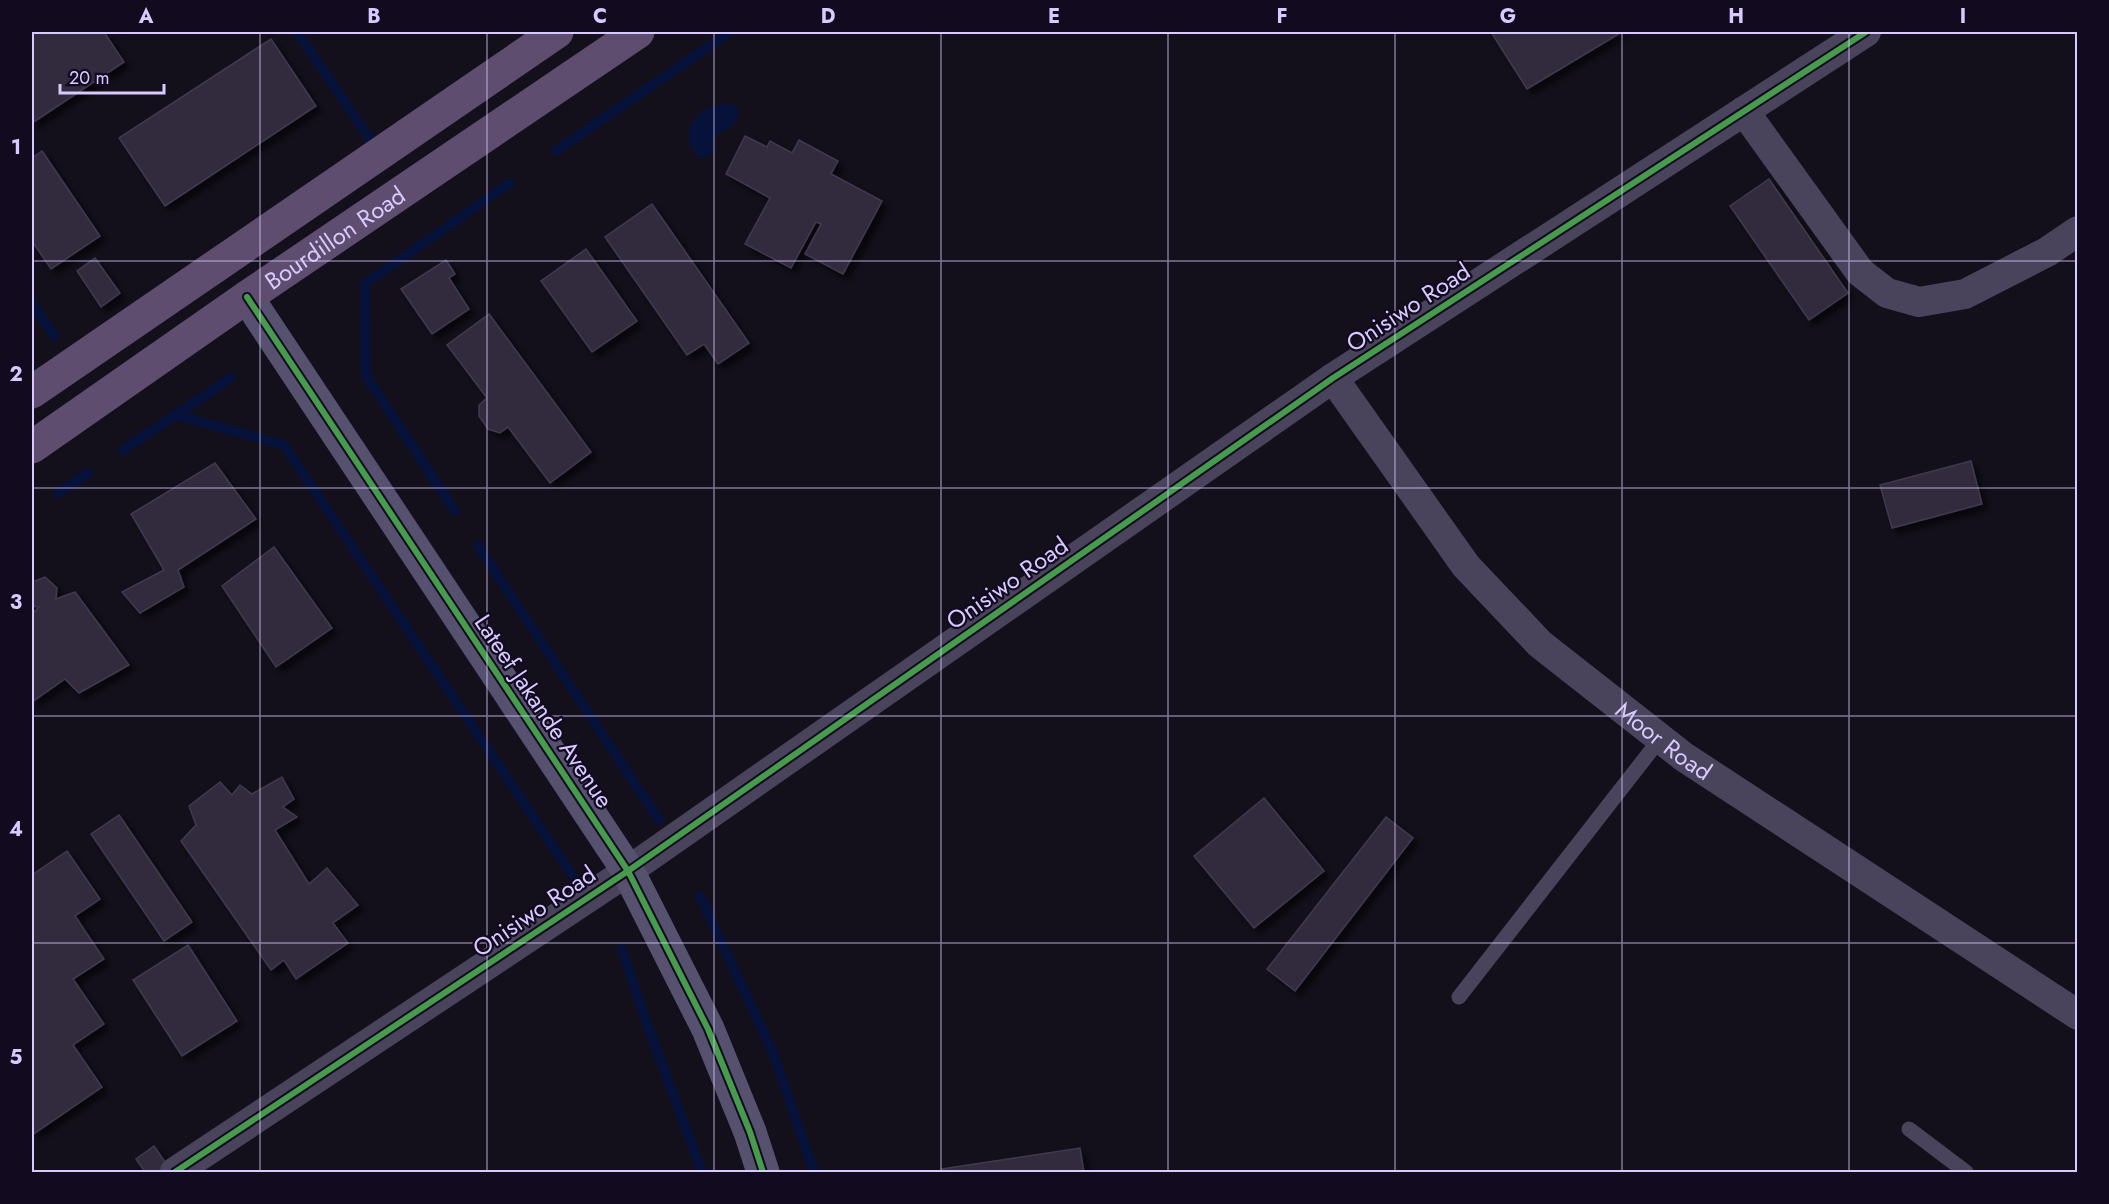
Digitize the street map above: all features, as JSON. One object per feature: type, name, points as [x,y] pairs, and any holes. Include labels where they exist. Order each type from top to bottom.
[{"type":"main road","name":"Bourdillon Road","points":[[32,392],[556,32]]},
{"type":"main road","name":"Bourdillon Road","points":[[32,447],[247,297],[638,32]]},
{"type":"street","name":"Onisiwo Road","points":[[175,1173],[628,871],[1333,378],[1866,32]]},
{"type":"street","points":[[1744,111],[1860,272],[1887,293],[1919,302],[1965,294],[2047,252],[2078,231]]},
{"type":"street","name":"Lateef Jakande Avenue","points":[[247,297],[628,871],[708,1029],[750,1132],[763,1173]]},
{"type":"street","name":"Moor Road","points":[[1333,378],[1466,566],[1540,644],[1694,764],[2078,1015]]},
{"type":"lane","points":[[1459,997],[1660,739]]},
{"type":"lane","points":[[1909,1129],[1966,1173]]},
{"type":"shaded area","points":[[723,104],[735,105],[738,111],[737,121],[713,137],[713,152],[706,158],[698,157],[690,145],[690,126],[704,110]]},
{"type":"building","points":[[32,32],[104,32],[124,62],[32,123]]},
{"type":"building","points":[[1491,32],[1622,32],[1527,89]]},
{"type":"building","points":[[271,39],[316,106],[165,206],[119,138]]},
{"type":"building","points":[[745,136],[767,147],[770,141],[792,153],[799,140],[838,161],[831,174],[882,201],[843,274],[805,254],[821,224],[816,222],[791,268],[745,244],[770,198],[726,174]]},
{"type":"building","points":[[42,151],[100,236],[51,269],[32,241],[32,158]]},
{"type":"building","points":[[1769,179],[1848,293],[1809,320],[1730,206]]},
{"type":"building","points":[[652,204],[749,343],[718,364],[704,344],[687,355],[605,237]]},
{"type":"building","points":[[586,249],[637,321],[592,352],[541,281]]},
{"type":"building","points":[[95,258],[120,293],[101,307],[77,271]]},
{"type":"building","points":[[446,260],[455,274],[449,278],[469,309],[432,334],[401,289]]},
{"type":"building","points":[[489,314],[591,452],[550,483],[508,427],[500,433],[488,429],[479,416],[479,405],[487,398],[447,345]]},
{"type":"building","points":[[1971,461],[1982,504],[1892,528],[1880,485]]},
{"type":"building","points":[[215,463],[256,519],[178,570],[184,587],[140,613],[122,592],[164,570],[131,514]]},
{"type":"building","points":[[274,547],[332,628],[276,667],[222,586]]},
{"type":"building","points":[[45,577],[57,588],[56,599],[75,592],[129,665],[79,693],[65,679],[32,702],[32,614],[39,607],[32,606],[32,582]]},
{"type":"building","points":[[282,777],[294,799],[283,807],[297,817],[275,830],[309,884],[327,868],[358,905],[333,923],[348,943],[296,979],[284,960],[271,970],[181,841],[196,825],[189,806],[220,782],[232,795],[240,785],[252,794]]},
{"type":"building","points":[[1264,798],[1324,871],[1254,928],[1194,856]]},
{"type":"building","points":[[119,815],[192,922],[164,941],[91,834]]},
{"type":"building","points":[[1386,817],[1413,838],[1295,991],[1267,969]]},
{"type":"building","points":[[67,851],[100,899],[75,916],[104,959],[73,979],[104,1024],[73,1045],[102,1087],[32,1135],[32,875]]},
{"type":"building","points":[[188,945],[237,1021],[182,1056],[133,980]]},
{"type":"building","points":[[154,1146],[170,1169],[165,1172],[145,1172],[136,1159]]},
{"type":"building","points":[[1080,1148],[1084,1172],[942,1172],[942,1169]]},
{"type":"waterway","points":[[297,32],[374,145]]},
{"type":"waterway","points":[[556,151],[730,32]]},
{"type":"waterway","points":[[455,511],[366,376],[365,284],[510,183]]},
{"type":"waterway","points":[[32,303],[54,336]]},
{"type":"waterway","points":[[123,450],[231,378]]},
{"type":"waterway","points":[[176,415],[284,445],[574,878]]},
{"type":"waterway","points":[[58,493],[88,473]]},
{"type":"waterway","points":[[478,546],[659,820]]},
{"type":"waterway","points":[[700,896],[774,1055],[814,1172]]},
{"type":"waterway","points":[[622,949],[702,1172]]},
{"type":"cycle path","points":[[175,1172],[628,871],[1333,378],[1866,32]]},
{"type":"cycle path","points":[[247,297],[628,871],[708,1029],[750,1132],[763,1172]]}]
